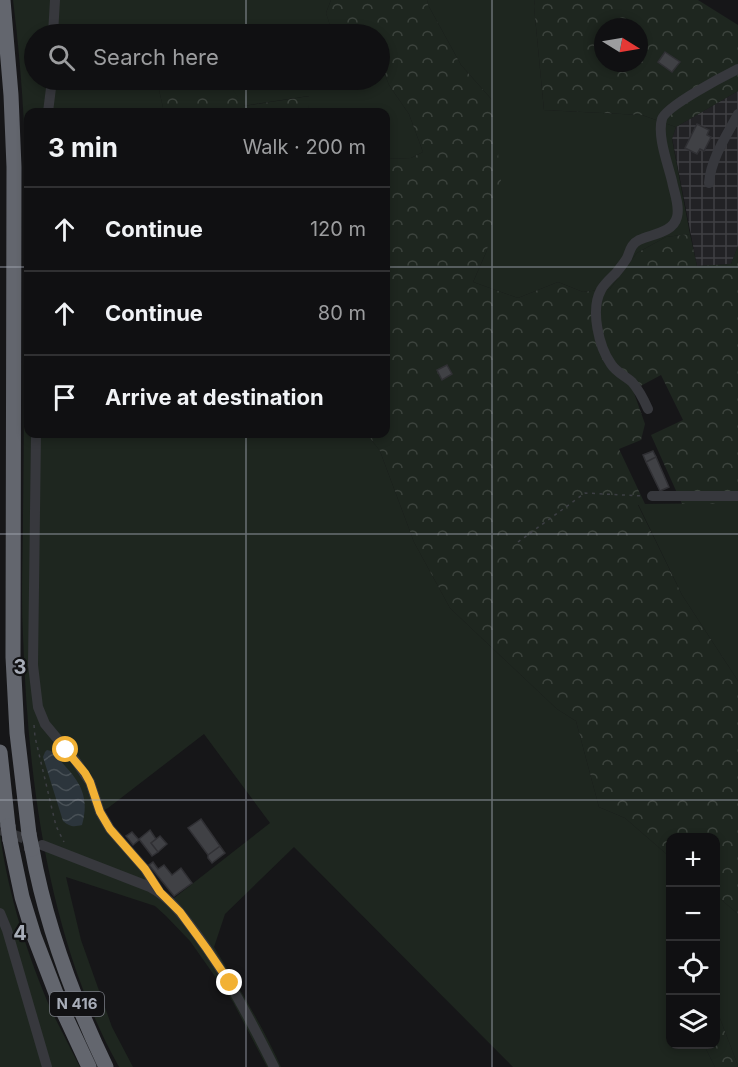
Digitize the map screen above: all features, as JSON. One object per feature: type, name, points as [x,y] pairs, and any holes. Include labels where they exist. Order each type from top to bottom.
[{"type":"highway","name":"N 416","points":[[3,0],[14,167],[13,657],[17,734],[44,903],[75,999],[106,1067]]},
{"type":"highway","points":[[0,752],[4,832],[28,920],[62,1009],[89,1067]]},
{"type":"street","points":[[54,24],[55,0]]},
{"type":"street","points":[[648,409],[641,394],[612,366],[606,356],[599,341],[597,301],[601,289],[626,260],[631,247],[637,241],[669,229],[677,217],[677,205],[661,135],[663,117],[671,108],[738,69]]},
{"type":"street","points":[[48,108],[51,90]]},
{"type":"street","points":[[709,183],[715,159],[738,114]]},
{"type":"street","points":[[36,438],[33,665],[38,707],[45,724],[85,773],[100,812],[110,829],[145,869],[160,892],[180,912],[230,983],[274,1067]]},
{"type":"street","points":[[652,496],[738,496]]},
{"type":"street","points":[[34,843],[160,892]]},
{"type":"street","points":[[0,913],[47,1067]]},
{"type":"path","points":[[518,542],[585,493],[652,496]]},
{"type":"path","points":[[38,707],[34,722],[35,737],[56,826],[71,857]]},
{"type":"shaded area","points":[[738,91],[738,246],[731,264],[697,266],[672,138],[676,127]]},
{"type":"green space","points":[[13,0],[331,0],[326,13],[330,24],[24,24],[24,90],[159,90],[163,108],[24,108],[24,120]]},
{"type":"green space","points":[[331,0],[427,0],[461,65],[492,100],[501,180],[487,250],[473,282],[518,298],[558,282],[583,292],[610,289],[637,253],[666,237],[690,234],[697,266],[731,264],[738,246],[738,504],[682,504],[651,435],[683,420],[661,375],[633,390],[645,424],[641,440],[619,449],[645,504],[638,505],[682,595],[738,681],[738,914],[720,898],[720,833],[666,833],[666,854],[625,818],[599,807],[576,721],[557,709],[450,608],[414,542],[380,451],[370,438],[390,438],[390,159],[411,158],[423,152],[409,114],[390,86],[390,24],[330,24],[326,13]]},
{"type":"green space","points":[[427,0],[535,0],[544,110],[642,115],[676,127],[672,139],[690,234],[666,237],[637,253],[610,289],[583,292],[558,282],[518,298],[473,282],[487,250],[492,100],[461,65]]},
{"type":"green space","points":[[535,0],[698,0],[738,25],[738,91],[676,127],[642,115],[544,110]]},
{"type":"green space","points":[[390,86],[409,114],[423,152],[411,158],[390,159],[390,108],[308,108],[309,96],[243,106],[233,90],[390,90]]},
{"type":"green space","points":[[159,90],[233,90],[244,106],[310,96],[308,108],[163,108]]},
{"type":"green space","points":[[24,432],[24,438],[370,438],[380,451],[414,542],[450,608],[557,709],[576,721],[599,807],[625,818],[666,854],[666,1049],[706,1049],[715,1067],[513,1067],[294,847],[225,914],[214,947],[258,1021],[281,1067],[267,1067],[233,1002],[190,941],[155,906],[66,877],[81,940],[112,1027],[133,1067],[119,1067],[95,1018],[75,966],[46,858],[30,746],[22,605]],"holes":[[[204,734],[270,823],[169,902],[98,813],[108,808]]]},
{"type":"green space","points":[[638,504],[738,504],[738,681],[682,595]]},
{"type":"green space","points":[[0,834],[8,880],[27,948],[53,1014],[80,1067],[0,1067]]},
{"type":"green space","points":[[720,898],[738,914],[738,1066],[720,1019]]},
{"type":"green space","points":[[720,1019],[738,1067],[715,1067],[706,1049],[720,1049]]},
{"type":"water","points":[[47,750],[51,751],[67,768],[78,783],[84,802],[82,825],[72,826],[63,821],[43,757]]},
{"type":"building","points":[[665,52],[680,62],[672,72],[658,62]]},
{"type":"building","points":[[697,124],[709,130],[707,135],[711,137],[704,151],[700,149],[697,154],[685,148]]},
{"type":"building","points":[[447,365],[452,374],[442,380],[437,370]]},
{"type":"building","points":[[653,451],[656,457],[646,462],[643,455]]},
{"type":"building","points":[[656,457],[669,487],[660,491],[646,462]]},
{"type":"building","points":[[201,819],[220,846],[208,855],[188,828]]},
{"type":"building","points":[[150,830],[156,839],[151,843],[158,852],[152,856],[139,839]]},
{"type":"building","points":[[132,832],[139,840],[133,845],[126,836]]},
{"type":"building","points":[[160,836],[167,844],[158,852],[151,843]]},
{"type":"building","points":[[220,846],[225,853],[212,863],[208,855]]},
{"type":"building","points":[[153,862],[158,869],[164,865],[172,875],[181,868],[192,883],[174,896],[149,865]]},
{"type":"tunnel","points":[[0,830],[34,842]]},
{"type":"route","points":[[66,750],[85,773],[94,791],[100,812],[110,829],[145,869],[160,892],[180,912],[230,983]]}]
